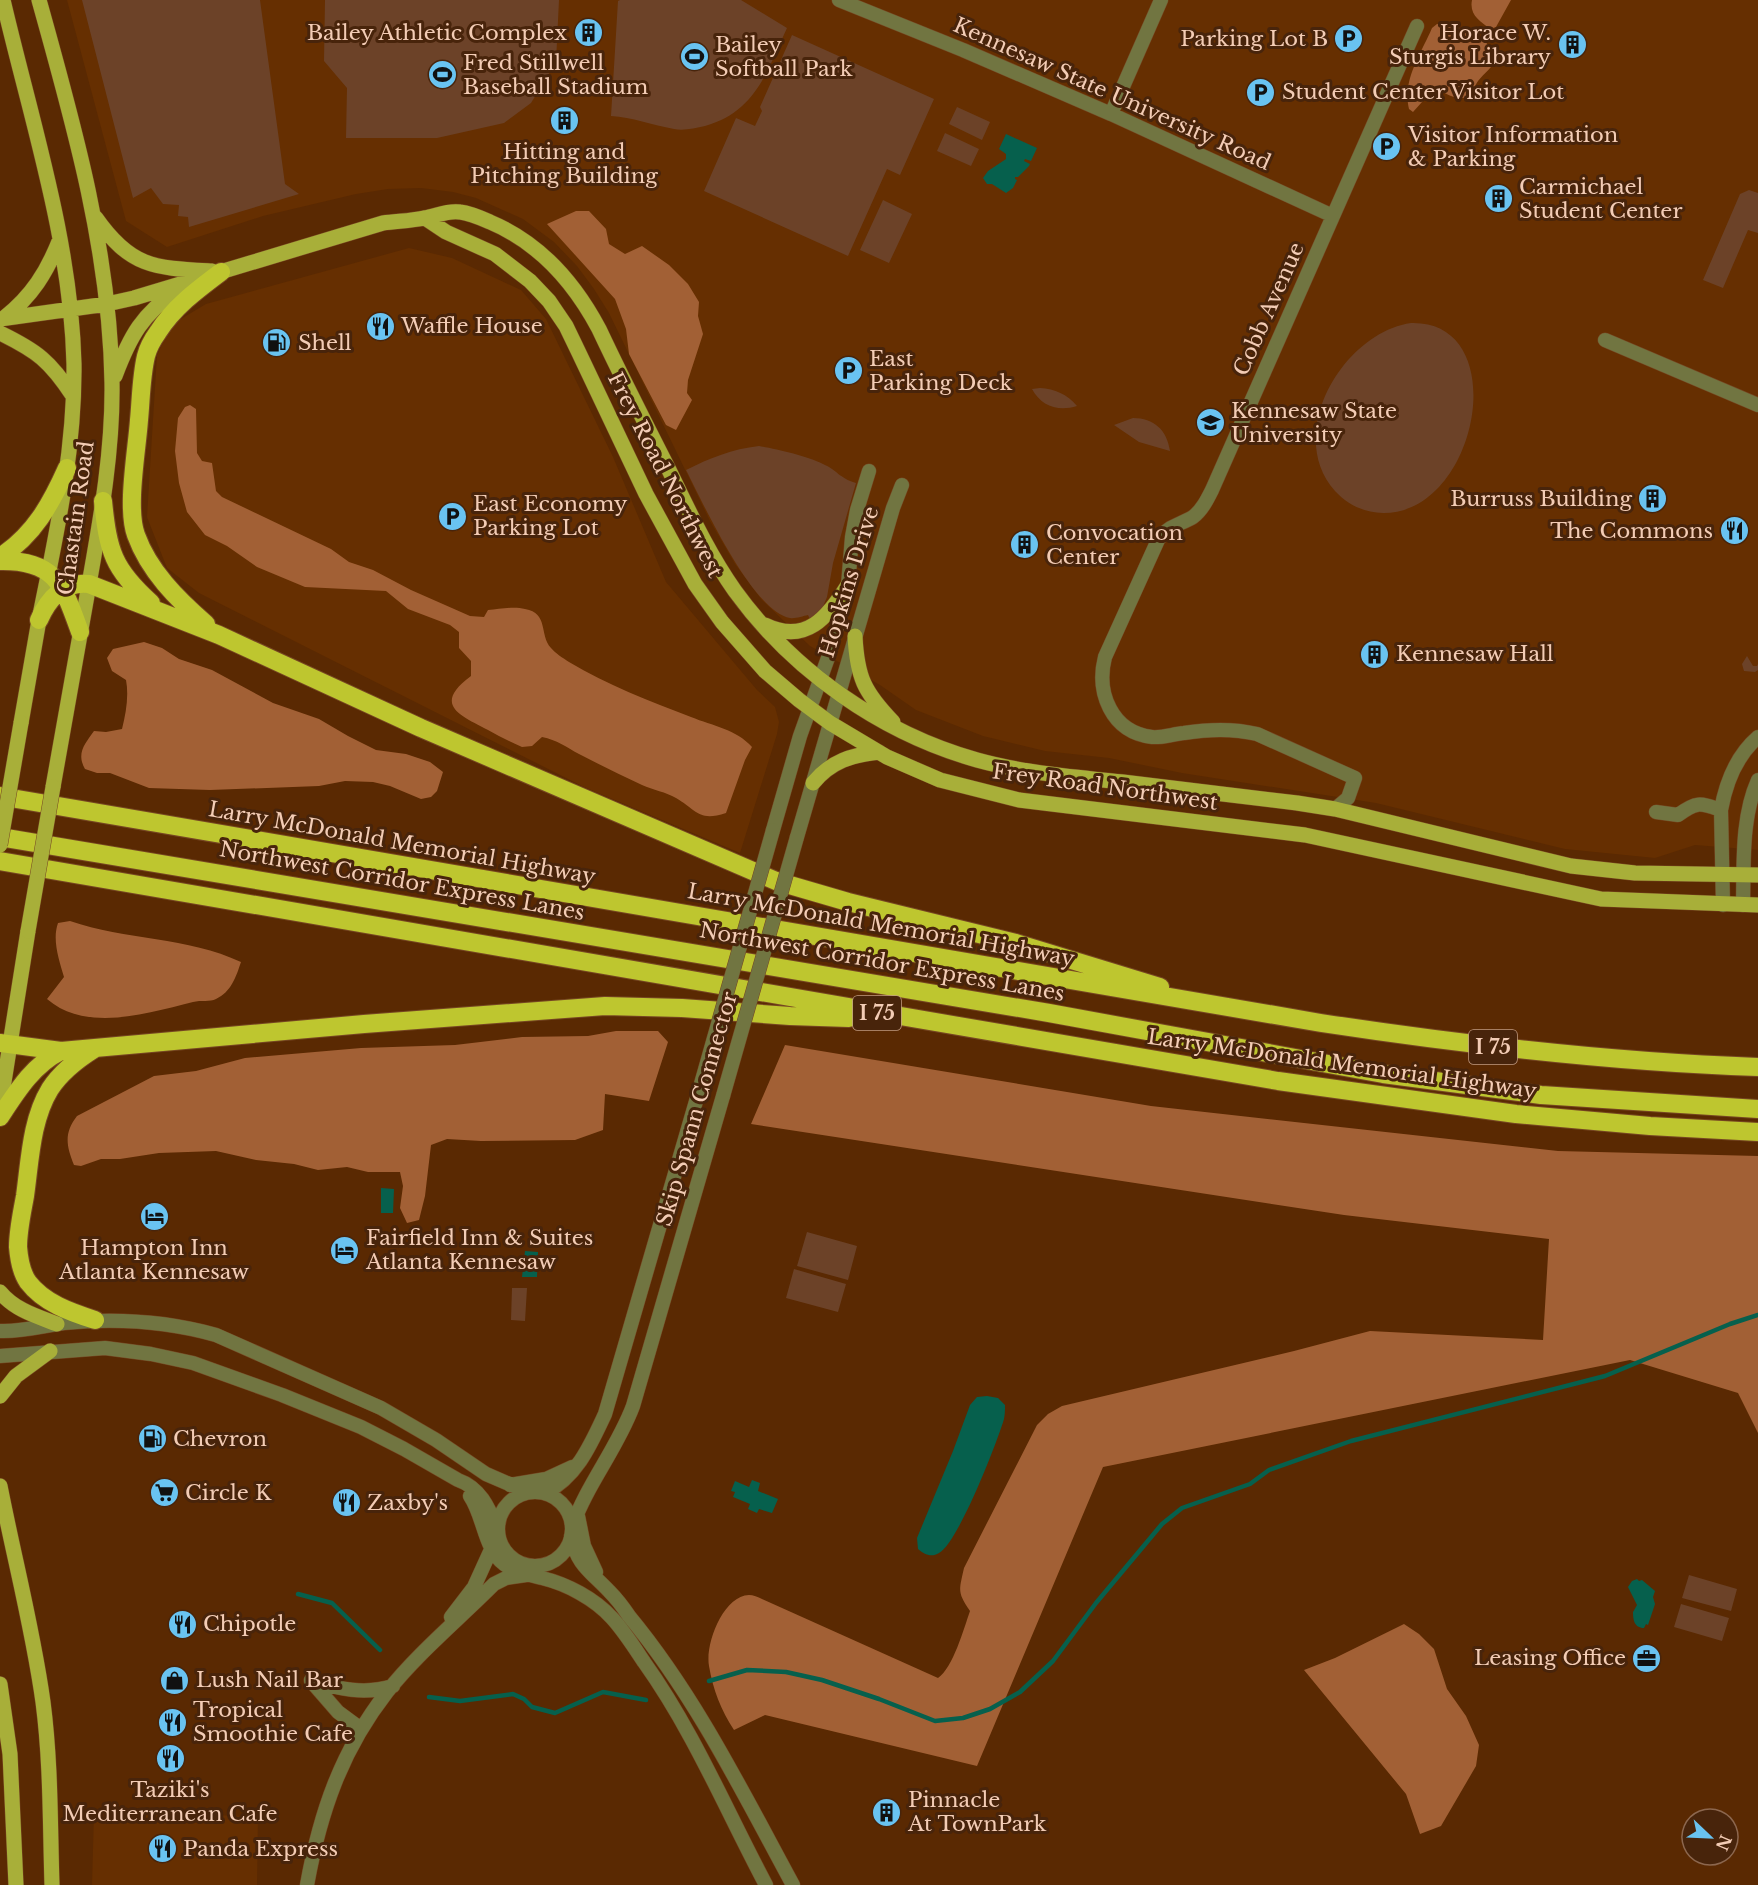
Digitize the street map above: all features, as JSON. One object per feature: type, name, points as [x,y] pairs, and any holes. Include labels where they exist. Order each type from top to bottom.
[{"type":"highway","points":[[219,635],[184,604],[153,568],[135,532],[133,504],[146,356],[157,332],[169,316],[185,300],[221,272]]},
{"type":"highway","points":[[0,559],[31,533],[48,507],[67,468]]},
{"type":"highway","points":[[103,501],[108,545],[115,561],[127,578],[159,610]]},
{"type":"highway","points":[[0,559],[26,563],[49,572],[62,589],[80,632]]},
{"type":"highway","points":[[39,620],[49,601],[62,589],[81,583],[89,584],[219,635],[422,728],[667,836],[776,881],[848,902],[1016,943],[1231,1009]]},
{"type":"highway","name":"Larry McDonald Memorial Highway","points":[[0,796],[1231,1009],[1425,1039],[1529,1052],[1671,1064],[1758,1067]]},
{"type":"highway","name":"Northwest Corridor Express Lanes","points":[[0,837],[1049,1012],[1383,1074],[1542,1095],[1758,1109]]},
{"type":"highway","name":"Larry McDonald Memorial Highway","points":[[0,861],[902,1018],[1364,1095],[1516,1114],[1650,1126],[1758,1132]]},
{"type":"highway","points":[[5,1043],[61,1051],[95,1049],[364,1023],[605,1006],[682,1008],[825,1017],[902,1018]]},
{"type":"highway","points":[[95,1049],[69,1067],[51,1088],[42,1105],[33,1141],[18,1244],[20,1263],[27,1281],[39,1294],[68,1312],[95,1320]]},
{"type":"highway","points":[[0,1117],[34,1070],[43,1061],[61,1051]]},
{"type":"main road","name":"Chastain Road","points":[[0,845],[67,468],[73,397],[70,310],[60,239],[46,171],[5,24],[3,0]]},
{"type":"main road","name":"Chastain Road","points":[[0,1107],[5,1043],[28,931],[103,501],[112,385],[107,304],[94,215],[39,0]]},
{"type":"main road","name":"Frey Road Northwest","points":[[1,324],[107,304],[189,282],[384,223],[462,212],[489,221],[528,243],[566,277],[599,329],[709,550],[736,592],[762,623],[794,657],[820,679],[875,717],[904,732],[949,751],[1006,766],[1051,774],[1287,801],[1335,809],[1571,866],[1635,873],[1751,875]]},
{"type":"main road","points":[[94,215],[114,242],[138,260],[169,268],[221,272]]},
{"type":"main road","name":"Frey Road Northwest","points":[[425,218],[446,232],[495,254],[530,281],[549,302],[566,326],[646,494],[695,584],[722,622],[765,670],[810,708],[830,723],[879,752],[940,780],[1019,800],[1305,835],[1601,899],[1751,905]]},
{"type":"main road","points":[[60,239],[40,282],[1,324],[47,361],[73,397]]},
{"type":"main road","points":[[112,385],[124,351],[143,318],[189,282]]},
{"type":"main road","points":[[762,623],[784,632],[796,633],[808,629],[827,615],[848,585]]},
{"type":"main road","points":[[855,636],[856,655],[863,685],[881,710],[904,732]]},
{"type":"main road","points":[[811,790],[822,772],[837,762],[856,755],[879,752]]},
{"type":"main road","points":[[0,1292],[10,1303],[57,1324]]},
{"type":"main road","points":[[0,1396],[16,1376],[50,1351]]},
{"type":"main road","points":[[0,1486],[36,1656],[43,1703],[49,1750],[52,1885]]},
{"type":"main road","points":[[0,1684],[10,1754],[16,1885]]},
{"type":"street","name":"Kennesaw State University Road","points":[[839,0],[963,50],[1111,114],[1333,216]]},
{"type":"street","points":[[1111,114],[1161,0]]},
{"type":"street","name":"Cobb Avenue","points":[[1335,809],[1348,798],[1355,778],[1246,731],[1212,729],[1158,737],[1138,733],[1124,725],[1113,714],[1104,699],[1101,684],[1105,657],[1158,540],[1166,530],[1194,516],[1207,501],[1417,26]]},
{"type":"street","points":[[1605,340],[1758,405]]},
{"type":"street","name":"Hopkins Drive","points":[[820,679],[848,585],[852,537],[857,510],[869,471]]},
{"type":"street","name":"Hopkins Drive","points":[[838,692],[893,507],[902,485]]},
{"type":"street","name":"Skip Spann Connector","points":[[545,1493],[566,1479],[581,1459],[605,1414],[784,791],[820,679]]},
{"type":"street","name":"Skip Spann Connector","points":[[571,1532],[577,1511],[589,1485],[619,1439],[638,1393],[838,692]]},
{"type":"street","points":[[1724,905],[1721,810],[1732,770],[1742,754],[1758,737]]},
{"type":"street","points":[[1751,905],[1749,806],[1758,780]]},
{"type":"street","points":[[1656,812],[1678,814],[1700,803],[1721,810]]},
{"type":"street","points":[[0,1331],[95,1320],[133,1321],[193,1329],[230,1340],[381,1408],[436,1440],[486,1474],[508,1485],[554,1497],[567,1510],[579,1560],[590,1574],[610,1591]]},
{"type":"street","points":[[0,1356],[105,1348],[152,1354],[193,1363],[361,1427],[458,1480],[502,1547],[523,1564],[540,1566],[557,1559],[563,1553],[571,1532]]},
{"type":"street","points":[[508,1485],[554,1476],[581,1459]]},
{"type":"street","points":[[528,1492],[512,1500],[506,1506],[499,1522],[495,1555],[504,1564],[527,1575],[573,1590],[602,1608],[614,1620],[678,1713],[766,1885]]},
{"type":"street","points":[[577,1511],[581,1538],[595,1570],[675,1678],[736,1779],[793,1885]]},
{"type":"street","points":[[431,1646],[474,1587],[496,1537]]},
{"type":"street","points":[[307,1885],[324,1809],[342,1765],[361,1729],[393,1686],[494,1584],[506,1578],[527,1575]]},
{"type":"street","points":[[361,1729],[338,1712],[308,1677],[332,1687],[363,1691],[393,1686]]},
{"type":"shaded area","name":"Kennesaw State University","points":[[67,0],[1758,0],[1758,850],[1695,845],[1655,858],[1565,849],[1376,803],[1182,773],[1109,758],[1045,751],[983,736],[916,710],[880,685],[810,646],[761,599],[735,564],[710,521],[609,313],[594,289],[577,266],[554,242],[523,219],[476,198],[421,188],[388,189],[356,194],[263,216],[167,247],[126,221]]},
{"type":"shaded area","points":[[82,0],[260,0],[285,184],[299,194],[189,227],[188,217],[178,216],[179,205],[163,204],[151,188],[133,198]]},
{"type":"shaded area","name":"Fred Stillwell Baseball Stadium","points":[[325,0],[559,0],[556,62],[531,103],[504,123],[437,138],[346,138],[347,88],[324,61]]},
{"type":"shaded area","name":"Bailey Softball Park","points":[[741,0],[787,28],[758,88],[737,111],[705,126],[674,129],[611,116],[618,1]]},
{"type":"shaded area","points":[[1472,0],[1511,0],[1496,27],[1490,29],[1474,14]]},
{"type":"shaded area","points":[[1444,23],[1482,39],[1494,53],[1494,62],[1469,95],[1456,98],[1437,89],[1431,92],[1413,112],[1409,109],[1408,98],[1410,77],[1432,28]]},
{"type":"shaded area","points":[[792,35],[934,99],[900,175],[887,169],[848,256],[704,191],[736,118],[755,126],[762,111],[760,107]]},
{"type":"shaded area","points":[[957,107],[990,122],[982,140],[949,124]]},
{"type":"shaded area","points":[[945,133],[979,149],[971,166],[937,151]]},
{"type":"shaded area","points":[[1749,190],[1758,193],[1758,233],[1748,230],[1723,288],[1703,280],[1740,194]]},
{"type":"shaded area","points":[[883,200],[912,214],[889,263],[860,250]]},
{"type":"shaded area","points":[[576,211],[589,211],[606,229],[609,244],[625,254],[642,246],[669,265],[688,284],[699,302],[698,316],[703,334],[688,380],[687,393],[692,400],[676,430],[666,425],[629,354],[626,329],[615,299],[547,224]]},
{"type":"shaded area","points":[[409,248],[452,258],[521,290],[546,319],[613,457],[666,582],[757,690],[775,707],[779,722],[777,734],[740,853],[584,787],[199,593],[167,568],[147,517],[157,355],[171,325],[206,304]]},
{"type":"shaded area","points":[[1411,323],[1443,330],[1464,352],[1473,382],[1472,417],[1461,453],[1442,483],[1416,505],[1383,513],[1369,511],[1356,507],[1340,496],[1321,468],[1316,442],[1319,415],[1328,389],[1363,345],[1386,331]]},
{"type":"shaded area","points":[[1040,388],[1060,393],[1077,406],[1057,408],[1051,406],[1040,400],[1032,389]]},
{"type":"shaded area","points":[[190,405],[196,409],[197,453],[202,461],[212,463],[216,491],[222,497],[331,549],[349,562],[373,570],[470,616],[484,617],[488,610],[507,608],[533,611],[541,620],[547,643],[569,662],[613,685],[724,729],[746,741],[752,747],[726,813],[709,816],[698,813],[672,796],[642,785],[552,740],[542,737],[532,746],[522,747],[478,725],[460,714],[452,702],[453,695],[459,686],[471,676],[471,661],[459,648],[459,632],[450,625],[408,609],[386,591],[305,587],[257,567],[227,546],[205,535],[187,512],[179,483],[175,451],[178,418],[185,407]]},
{"type":"shaded area","points":[[1133,418],[1147,420],[1163,431],[1170,451],[1139,442],[1114,425]]},
{"type":"shaded area","points":[[759,446],[816,461],[856,483],[833,563],[827,597],[822,609],[810,619],[808,615],[790,618],[775,611],[760,597],[730,554],[686,470],[721,455]]},
{"type":"shaded area","points":[[144,642],[162,648],[179,659],[212,670],[273,703],[319,719],[376,750],[406,754],[430,762],[443,772],[437,791],[431,797],[421,799],[390,786],[373,782],[345,781],[319,786],[210,790],[149,788],[110,773],[97,773],[85,769],[81,758],[82,753],[94,731],[106,732],[122,729],[125,717],[126,680],[112,671],[107,658],[113,649]]},
{"type":"shaded area","points":[[1747,656],[1753,666],[1758,664],[1758,670],[1755,672],[1744,671],[1742,664]]},
{"type":"shaded area","points":[[70,921],[112,932],[200,948],[241,962],[229,988],[214,1000],[196,1001],[138,1015],[99,1018],[80,1015],[63,1009],[47,999],[64,977],[56,943],[58,923]]},
{"type":"shaded area","points":[[616,1031],[658,1031],[668,1042],[649,1101],[605,1094],[603,1130],[575,1140],[447,1139],[431,1145],[425,1196],[419,1220],[407,1223],[400,1208],[403,1186],[400,1172],[368,1172],[347,1167],[318,1170],[216,1151],[159,1153],[120,1159],[101,1159],[81,1166],[74,1165],[69,1151],[68,1134],[77,1116],[154,1076],[196,1071],[245,1058],[361,1048],[455,1045],[522,1037],[588,1036]]},
{"type":"shaded area","points":[[785,1045],[1151,1106],[1558,1151],[1758,1156],[1758,1433],[1738,1393],[1630,1360],[1103,1467],[977,1766],[765,1715],[734,1730],[715,1692],[709,1657],[713,1634],[718,1623],[731,1603],[740,1597],[749,1595],[757,1597],[938,1678],[948,1666],[970,1611],[960,1591],[964,1568],[1037,1425],[1048,1414],[1062,1406],[1370,1331],[1543,1340],[1549,1239],[1344,1215],[751,1124]]},
{"type":"shaded area","points":[[807,1232],[857,1246],[848,1280],[797,1266]]},
{"type":"shaded area","points":[[794,1269],[846,1284],[838,1312],[786,1298]]},
{"type":"shaded area","points":[[512,1288],[527,1288],[525,1321],[511,1320]]},
{"type":"shaded area","points":[[1689,1575],[1737,1589],[1731,1611],[1682,1598]]},
{"type":"shaded area","points":[[1681,1604],[1729,1618],[1722,1641],[1674,1627]]},
{"type":"shaded area","points":[[1404,1624],[1419,1634],[1434,1649],[1447,1689],[1466,1716],[1479,1745],[1476,1766],[1441,1826],[1420,1834],[1406,1794],[1304,1670],[1335,1658]]},
{"type":"shaded area","points":[[94,1813],[258,1816],[257,1885],[92,1885]]},
{"type":"water","points":[[1006,134],[1037,148],[1031,161],[1025,159],[1024,161],[1030,164],[1029,166],[1018,177],[1015,177],[1017,180],[1013,188],[1006,193],[992,184],[987,184],[983,178],[988,171],[1006,159],[1006,154],[999,149]]},
{"type":"water","points":[[381,1188],[394,1189],[393,1213],[381,1213]]},
{"type":"water","points":[[525,1251],[538,1252],[537,1277],[522,1277]]},
{"type":"water","points":[[977,1397],[998,1398],[1005,1405],[1004,1419],[994,1449],[966,1513],[947,1545],[939,1553],[925,1554],[918,1549],[917,1538],[970,1405]]},
{"type":"water","points":[[752,1480],[760,1483],[758,1491],[778,1499],[772,1513],[759,1509],[757,1513],[748,1509],[750,1504],[733,1497],[735,1492],[731,1491],[735,1481],[749,1487]]},
{"type":"water","points":[[1642,1580],[1655,1591],[1653,1597],[1655,1604],[1648,1625],[1646,1624],[1644,1628],[1635,1623],[1633,1612],[1637,1605],[1628,1587],[1632,1581]]},
{"type":"waterway","points":[[709,1681],[747,1670],[786,1672],[822,1680],[935,1721],[963,1718],[990,1709],[1020,1692],[1053,1661],[1096,1603],[1162,1524],[1182,1508],[1250,1484],[1269,1470],[1351,1441],[1605,1376],[1730,1324],[1758,1315]]},
{"type":"waterway","points":[[298,1594],[332,1603],[380,1650]]},
{"type":"waterway","points":[[429,1697],[460,1701],[513,1694],[524,1699],[532,1707],[555,1713],[603,1692],[646,1700]]},
{"type":"place","name":"Bailey Athletic Complex","points":[[588,33]]},
{"type":"place","name":"Parking Lot B","points":[[1349,39]]},
{"type":"place","name":"Horace W. Sturgis Library","points":[[1572,45]]},
{"type":"place","name":"Bailey Softball Park","points":[[694,57]]},
{"type":"place","name":"Fred Stillwell Baseball Stadium","points":[[442,75]]},
{"type":"place","name":"Student Center Visitor Lot","points":[[1261,92]]},
{"type":"place","name":"Hitting and Pitching Building","points":[[564,121]]},
{"type":"place","name":"Visitor Information & Parking","points":[[1387,147]]},
{"type":"place","name":"Carmichael Student Center","points":[[1498,199]]},
{"type":"place","name":"Waffle House","points":[[380,326]]},
{"type":"place","name":"Shell","points":[[277,343]]},
{"type":"place","name":"East Parking Deck","points":[[848,371]]},
{"type":"place","name":"Kennesaw State University","points":[[1210,423]]},
{"type":"place","name":"Burruss Building","points":[[1653,499]]},
{"type":"place","name":"East Economy Parking Lot","points":[[452,516]]},
{"type":"place","name":"The Commons","points":[[1734,531]]},
{"type":"place","name":"Convocation Center","points":[[1025,545]]},
{"type":"place","name":"Kennesaw Hall","points":[[1375,654]]},
{"type":"place","name":"Hampton Inn Atlanta Kennesaw","points":[[154,1217]]},
{"type":"place","name":"Fairfield Inn & Suites Atlanta Kennesaw","points":[[345,1250]]},
{"type":"place","name":"Chevron","points":[[152,1439]]},
{"type":"place","name":"Circle K","points":[[164,1493]]},
{"type":"place","name":"Zaxby's","points":[[346,1503]]},
{"type":"place","name":"Chipotle","points":[[182,1624]]},
{"type":"place","name":"Leasing Office","points":[[1647,1658]]},
{"type":"place","name":"Lush Nail Bar","points":[[175,1680]]},
{"type":"place","name":"Tropical Smoothie Cafe","points":[[172,1722]]},
{"type":"place","name":"Taziki's Mediterranean Cafe","points":[[170,1759]]},
{"type":"place","name":"Pinnacle At TownPark","points":[[887,1812]]},
{"type":"place","name":"Panda Express","points":[[162,1849]]}]
